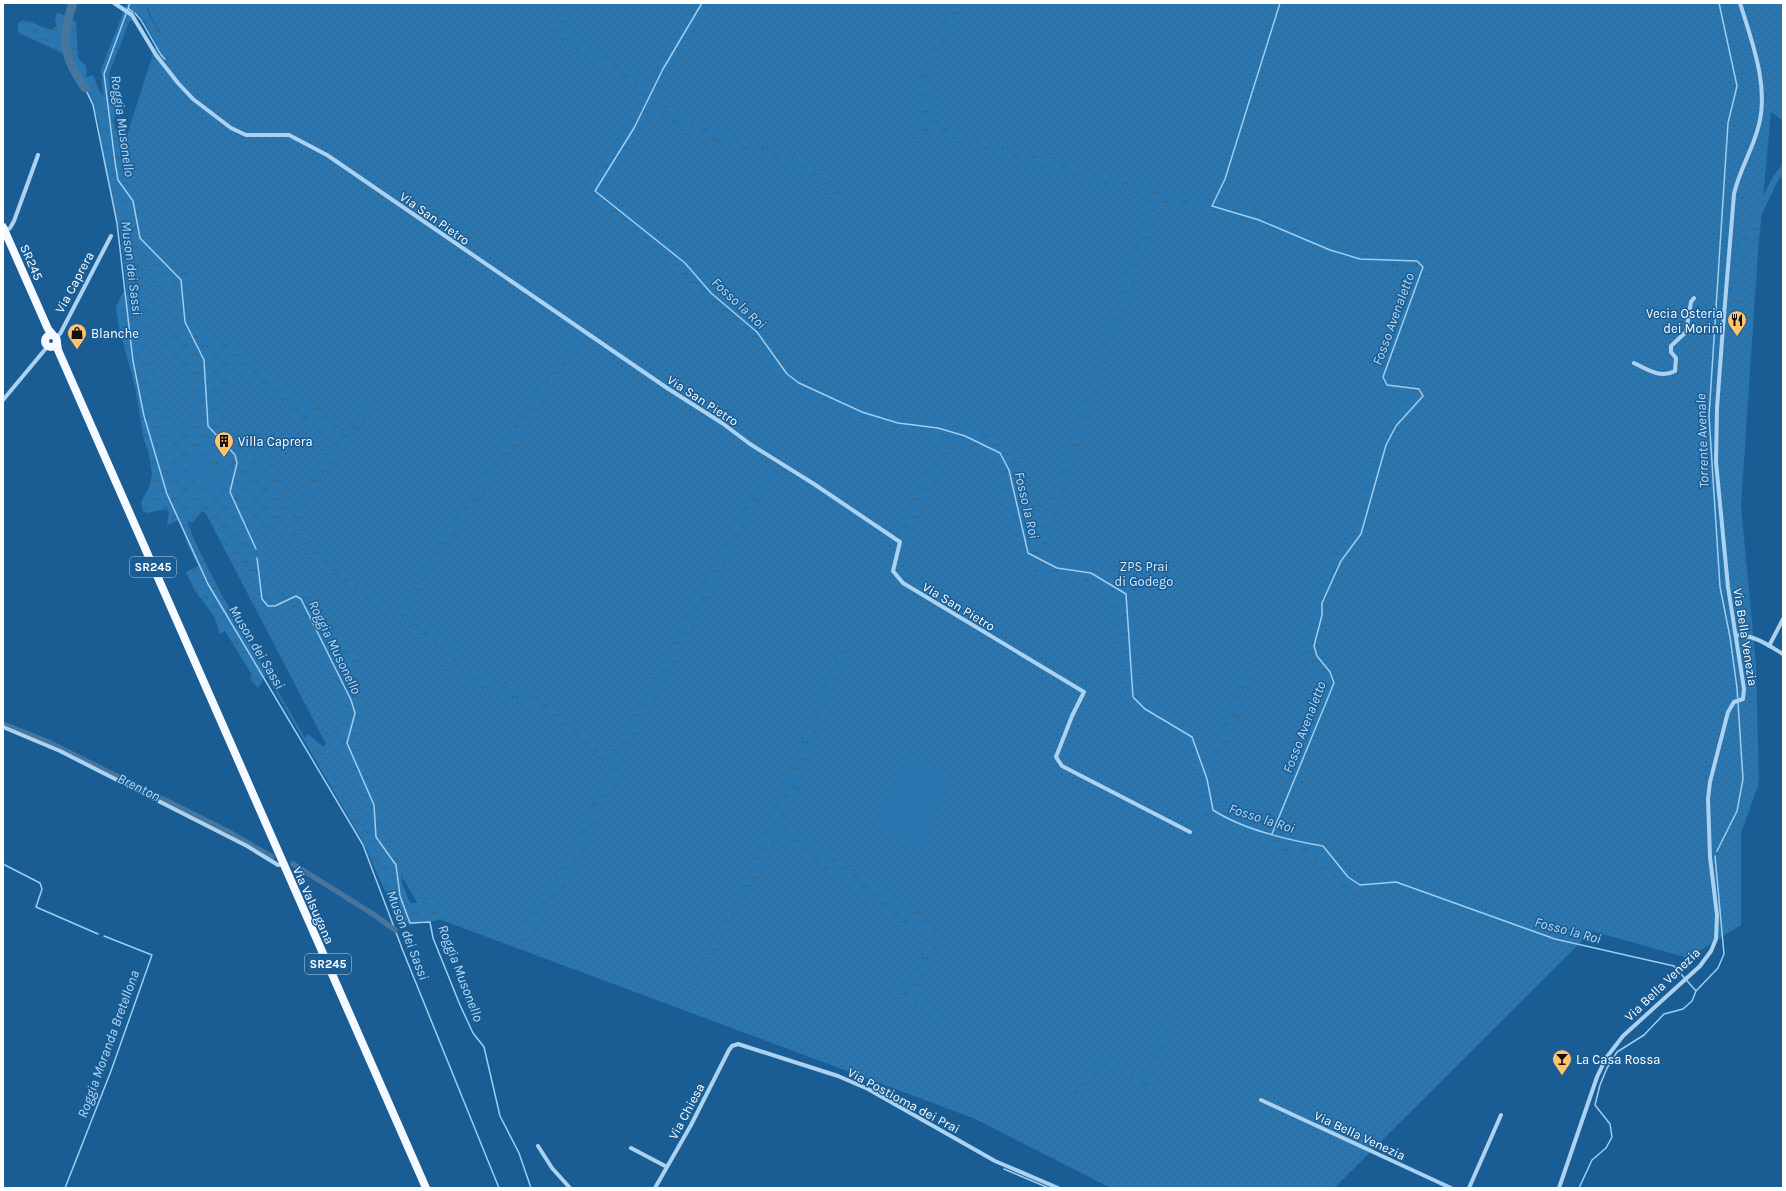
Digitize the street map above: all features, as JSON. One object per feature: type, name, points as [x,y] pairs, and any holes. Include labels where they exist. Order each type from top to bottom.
[{"type":"main road","name":"SR245","points":[[4,229],[229,740]]},
{"type":"main road","name":"Via Valsugana","points":[[229,740],[426,1188]]},
{"type":"street","name":"Via San Pietro","points":[[114,3],[136,19],[156,55],[178,83],[193,99],[231,128],[246,135],[289,135],[327,155],[666,388],[722,423],[750,444],[814,484],[900,542],[893,571],[903,583],[1084,692],[1072,716],[1056,757],[1062,766],[1190,832]]},
{"type":"street","name":"Via Bella Venezia","points":[[1559,1188],[1597,1077],[1606,1058],[1623,1036],[1707,957],[1716,939],[1717,915],[1710,857],[1708,799],[1710,782],[1728,712],[1730,707],[1736,701],[1741,700],[1744,694],[1728,587],[1716,462],[1720,360],[1734,194],[1742,168],[1758,128],[1762,107],[1760,77],[1755,52],[1740,3]]},
{"type":"street","points":[[4,229],[10,228],[16,217],[38,155]]},
{"type":"street","name":"Via Caprera","points":[[3,400],[53,340],[60,334],[111,236]]},
{"type":"street","points":[[1634,363],[1650,371],[1658,373],[1670,374],[1675,371],[1676,358],[1671,352],[1671,346],[1686,332],[1691,302],[1694,298]]},
{"type":"street","points":[[1769,646],[1783,619]]},
{"type":"street","points":[[1736,635],[1746,636],[1783,654]]},
{"type":"street","points":[[3,727],[66,755],[247,846],[278,865],[284,864]]},
{"type":"street","name":"Via Chiesa","points":[[655,1188],[691,1125],[729,1050],[736,1044]]},
{"type":"street","name":"Via Postioma dei Prai","points":[[736,1044],[741,1044],[815,1068],[868,1089],[994,1160],[1058,1188]]},
{"type":"street","name":"Via Bella Venezia","points":[[1261,1100],[1451,1188]]},
{"type":"street","points":[[1469,1188],[1501,1115]]},
{"type":"street","points":[[538,1146],[552,1168],[570,1188]]},
{"type":"street","points":[[631,1148],[667,1167]]},
{"type":"green space","points":[[127,3],[146,3],[150,17],[162,36],[168,50],[169,58],[166,59],[162,55],[142,18],[133,13],[133,18],[137,25],[130,20],[109,73],[110,97],[116,111],[114,122],[130,189],[136,199],[145,237],[152,248],[162,256],[167,256],[194,278],[189,284],[185,302],[190,321],[218,343],[236,346],[246,354],[248,362],[261,367],[287,390],[317,407],[344,432],[370,400],[373,403],[368,415],[301,510],[295,526],[298,537],[332,559],[365,589],[388,605],[396,609],[399,606],[431,560],[437,544],[482,484],[487,468],[532,401],[537,389],[539,390],[584,328],[586,334],[556,378],[541,406],[416,596],[409,610],[409,615],[455,645],[460,656],[455,667],[457,671],[477,673],[494,682],[535,693],[548,702],[560,716],[598,744],[610,756],[633,714],[646,695],[692,606],[694,596],[711,571],[718,553],[729,537],[733,527],[751,496],[765,478],[775,459],[778,462],[674,663],[619,759],[620,777],[602,806],[598,826],[581,854],[578,866],[563,889],[560,888],[532,935],[522,945],[520,942],[520,936],[525,921],[576,843],[591,807],[601,793],[610,774],[603,758],[584,741],[544,712],[521,702],[499,697],[456,681],[447,674],[449,653],[411,625],[371,602],[286,535],[281,513],[267,531],[260,526],[255,527],[250,533],[265,551],[268,560],[267,582],[270,584],[269,590],[274,599],[299,591],[301,592],[305,588],[314,613],[318,618],[341,636],[357,659],[362,676],[361,697],[366,716],[352,739],[354,747],[367,765],[371,775],[378,797],[380,824],[385,842],[399,860],[402,883],[410,903],[420,903],[434,900],[444,915],[439,920],[411,925],[396,921],[385,891],[362,840],[266,675],[258,688],[250,679],[252,675],[225,631],[220,634],[214,616],[195,591],[186,572],[198,566],[187,543],[179,520],[167,525],[169,512],[166,509],[147,513],[143,511],[141,502],[150,485],[152,474],[148,450],[144,440],[135,387],[119,327],[116,307],[123,292],[127,294],[120,231],[104,165],[99,124],[94,107],[69,64],[67,55],[19,33],[18,24],[22,20],[52,30],[57,26],[55,21],[57,12],[76,22],[78,58],[86,66],[87,77],[92,75],[103,95],[101,69]],"holes":[[[142,259],[150,264],[154,280],[168,291],[170,295],[175,335],[173,339],[169,339],[165,344],[163,352],[167,357],[182,365],[187,371],[189,381],[185,399],[197,409],[200,418],[185,423],[180,430],[174,432],[171,428],[168,415],[162,408],[154,371],[145,358],[149,351],[148,333],[156,302],[154,299],[148,305],[144,305],[137,265]],[[232,367],[287,404],[290,412],[303,424],[311,428],[313,422],[316,421],[328,433],[333,442],[331,449],[314,472],[309,486],[291,511],[286,507],[283,489],[273,473],[272,464],[266,458],[259,456],[243,458],[234,451],[230,434],[218,401],[219,394],[222,389],[231,385],[234,380],[230,369]],[[202,511],[218,523],[222,531],[219,534],[230,553],[252,570],[259,586],[260,597],[258,600],[274,612],[293,607],[296,609],[310,630],[317,646],[315,649],[322,665],[332,673],[341,700],[342,711],[327,743],[333,750],[346,756],[351,764],[368,810],[369,819],[364,826],[360,825],[344,800],[342,791],[322,759],[316,741],[308,734],[305,738],[218,588],[194,540],[187,520],[192,523]]]},
{"type":"green space","name":"ZPS Prai di Godego","points":[[146,3],[1783,3],[1783,121],[1771,112],[1758,252],[1741,506],[1756,665],[1759,783],[1741,833],[1741,925],[1688,958],[1592,931],[1334,1188],[1111,1188],[973,1118],[423,913],[369,819],[364,826],[360,825],[344,800],[342,791],[322,759],[316,741],[324,747],[326,744],[153,412],[147,363],[145,358],[122,151],[160,32],[150,15]]},
{"type":"green space","points":[[547,3],[567,3],[575,9],[564,27],[570,34],[586,45],[603,53],[607,59],[625,72],[635,77],[650,80],[695,3],[709,3],[696,28],[663,74],[656,97],[661,105],[680,112],[706,128],[717,130],[758,147],[767,147],[780,153],[797,157],[809,165],[836,189],[840,197],[837,200],[832,197],[804,172],[781,160],[700,136],[667,118],[654,115],[647,116],[627,154],[605,183],[607,195],[686,258],[729,305],[754,323],[791,374],[807,385],[845,403],[846,400],[867,412],[875,411],[917,420],[946,422],[961,425],[991,437],[1010,450],[1018,462],[1017,494],[1025,522],[1027,537],[1034,552],[1037,549],[1042,519],[1051,502],[1068,454],[1069,443],[1077,425],[1109,327],[1110,317],[1119,303],[1130,257],[1136,248],[1148,210],[1146,198],[1116,186],[1096,183],[1047,171],[1003,158],[992,151],[938,132],[926,131],[920,140],[913,140],[913,135],[922,115],[921,79],[953,3],[961,3],[937,55],[929,84],[932,114],[946,126],[967,137],[986,141],[1023,153],[1030,153],[1059,160],[1129,184],[1159,189],[1201,204],[1209,204],[1219,200],[1242,206],[1254,207],[1280,221],[1305,231],[1341,249],[1374,255],[1426,258],[1433,262],[1434,268],[1426,265],[1424,266],[1425,275],[1386,377],[1387,384],[1422,391],[1424,394],[1402,420],[1387,447],[1376,476],[1361,535],[1358,541],[1347,552],[1324,601],[1323,614],[1314,643],[1314,653],[1331,674],[1335,682],[1271,836],[1291,842],[1311,844],[1325,851],[1350,879],[1362,887],[1359,899],[1337,885],[1311,856],[1293,852],[1267,852],[1271,842],[1227,827],[1202,813],[1200,805],[1202,780],[1185,738],[1157,723],[1127,697],[1124,687],[1123,639],[1117,649],[1114,642],[1113,617],[1109,591],[1100,585],[1080,579],[1072,581],[1044,579],[1035,574],[1013,537],[1003,498],[1002,466],[996,459],[983,451],[966,449],[951,443],[948,447],[942,467],[929,491],[928,499],[916,524],[908,537],[904,540],[897,536],[923,477],[932,464],[941,445],[940,438],[854,417],[840,409],[830,408],[801,392],[759,351],[745,329],[708,301],[698,292],[689,279],[598,201],[591,190],[590,181],[621,133],[633,118],[636,107],[643,93],[639,87],[590,61],[550,31],[555,17],[561,9]],"holes":[[[1160,203],[1169,203],[1185,209],[1202,209],[1239,214],[1286,235],[1314,254],[1338,257],[1374,269],[1404,268],[1416,276],[1411,299],[1399,316],[1386,359],[1380,368],[1375,382],[1381,389],[1400,395],[1408,402],[1397,413],[1383,438],[1370,472],[1360,517],[1356,527],[1342,545],[1332,552],[1329,576],[1316,604],[1313,619],[1302,643],[1307,661],[1313,673],[1327,688],[1319,708],[1317,719],[1291,776],[1286,798],[1273,822],[1263,825],[1255,823],[1238,813],[1231,813],[1218,805],[1209,805],[1208,795],[1209,784],[1217,761],[1239,714],[1242,698],[1252,683],[1256,668],[1256,653],[1251,655],[1247,669],[1233,698],[1209,761],[1206,761],[1195,735],[1186,726],[1144,698],[1137,678],[1137,649],[1131,617],[1132,607],[1137,601],[1131,592],[1119,580],[1102,569],[1094,566],[1052,560],[1048,558],[1046,553],[1054,519],[1116,331],[1128,306],[1141,254],[1150,234],[1157,208]]]},
{"type":"green space","points":[[1783,164],[1783,175],[1778,180],[1759,220],[1756,232],[1747,246],[1742,262],[1739,288],[1741,312],[1736,306],[1731,304],[1735,250],[1774,175]]},
{"type":"green space","points":[[201,457],[208,462],[219,480],[216,485],[208,489],[199,487],[191,470],[192,462]]},
{"type":"green space","points":[[843,649],[848,649],[851,652],[825,706],[825,709],[828,711],[819,727],[817,737],[794,797],[786,812],[785,826],[829,853],[858,875],[915,910],[939,931],[938,947],[919,992],[921,998],[937,1011],[949,1026],[888,985],[906,984],[921,960],[925,948],[925,934],[919,933],[892,916],[828,870],[810,860],[778,838],[774,840],[765,862],[751,882],[694,986],[691,984],[747,880],[784,784],[795,764],[804,735],[813,720],[821,694],[829,682],[836,656]]},
{"type":"green space","points":[[908,754],[951,778],[920,850],[875,828]]},
{"type":"green space","points":[[1171,1006],[1177,1007],[1178,1009],[1152,1093],[1103,1061],[1080,1097],[1067,1089],[1077,1090],[1084,1077],[1101,1054],[1139,1078],[1145,1074],[1154,1057]]},
{"type":"waterway","points":[[73,3],[66,27],[66,47],[72,66],[85,88]]},
{"type":"waterway","name":"Roggia Musonello","points":[[130,3],[104,74],[118,180],[133,201],[140,238],[181,280],[185,322],[204,360],[208,426],[235,455],[237,463],[230,492],[256,549]]},
{"type":"waterway","name":"Fosso la Roi","points":[[702,3],[663,69],[634,128],[595,191],[685,263],[711,293],[757,332],[787,374],[799,383],[862,412],[898,423],[938,428],[965,436],[1000,453],[1009,470],[1028,553],[1057,568],[1091,573],[1126,594],[1133,697],[1145,709],[1192,737],[1207,779],[1213,810],[1238,823],[1266,833],[1295,841],[1323,846],[1348,877],[1360,885],[1396,882],[1555,939],[1674,966],[1696,991]]},
{"type":"waterway","name":"Fosso Avenaletto","points":[[1272,834],[1334,683],[1330,672],[1317,656],[1314,646],[1322,615],[1322,603],[1341,561],[1361,534],[1386,445],[1396,426],[1423,396],[1419,389],[1387,385],[1383,377],[1423,267],[1417,261],[1360,259],[1330,250],[1259,220],[1212,206],[1225,179],[1280,3]]},
{"type":"waterway","name":"Torrente Avenale","points":[[1717,851],[1737,811],[1743,779],[1737,688],[1730,637],[1720,587],[1709,416],[1728,123],[1737,86],[1719,3]]},
{"type":"waterway","name":"Roggia Musonello","points":[[128,8],[133,12]]},
{"type":"waterway","points":[[135,13],[141,20],[161,55],[165,59]]},
{"type":"waterway","name":"Muson dei Sassi","points":[[85,88],[93,105],[117,223],[133,361],[144,416],[167,494],[208,584],[363,845],[403,951],[499,1188]]},
{"type":"waterway","name":"Roggia Musonello","points":[[257,558],[262,599],[268,606],[275,606],[296,596],[301,599],[351,700],[355,713],[347,743],[374,805],[376,837],[396,865],[400,896],[410,923],[430,922],[433,938],[460,1005],[473,1033],[484,1047],[500,1116],[519,1153],[531,1188]]},
{"type":"waterway","name":"Brenton","points":[[3,724],[48,742],[227,831],[272,857]]},
{"type":"waterway","name":"Torrente Avenale","points":[[1579,1188],[1592,1160],[1606,1148],[1612,1137],[1610,1124],[1595,1105],[1600,1085],[1607,1068],[1617,1052],[1644,1035],[1664,1014],[1683,1009],[1692,1001],[1696,991],[1718,968],[1724,954],[1715,856]]},
{"type":"waterway","name":"Roggia Moranda Bretellona","points":[[3,864],[40,883],[42,889],[36,907],[98,934]]},
{"type":"waterway","name":"Brenton","points":[[293,864],[376,916],[395,930]]},
{"type":"waterway","name":"Roggia Moranda Bretellona","points":[[65,1188],[111,1071],[152,955],[104,936]]},
{"type":"waterway","points":[[1004,1169],[1049,1188]]},
{"type":"place","name":"Vecia Osteria dei Morini","points":[[1737,337]]},
{"type":"place","name":"Blanche","points":[[77,350]]},
{"type":"place","name":"Villa Caprera","points":[[224,458]]},
{"type":"place","name":"La Casa Rossa","points":[[1562,1076]]}]
